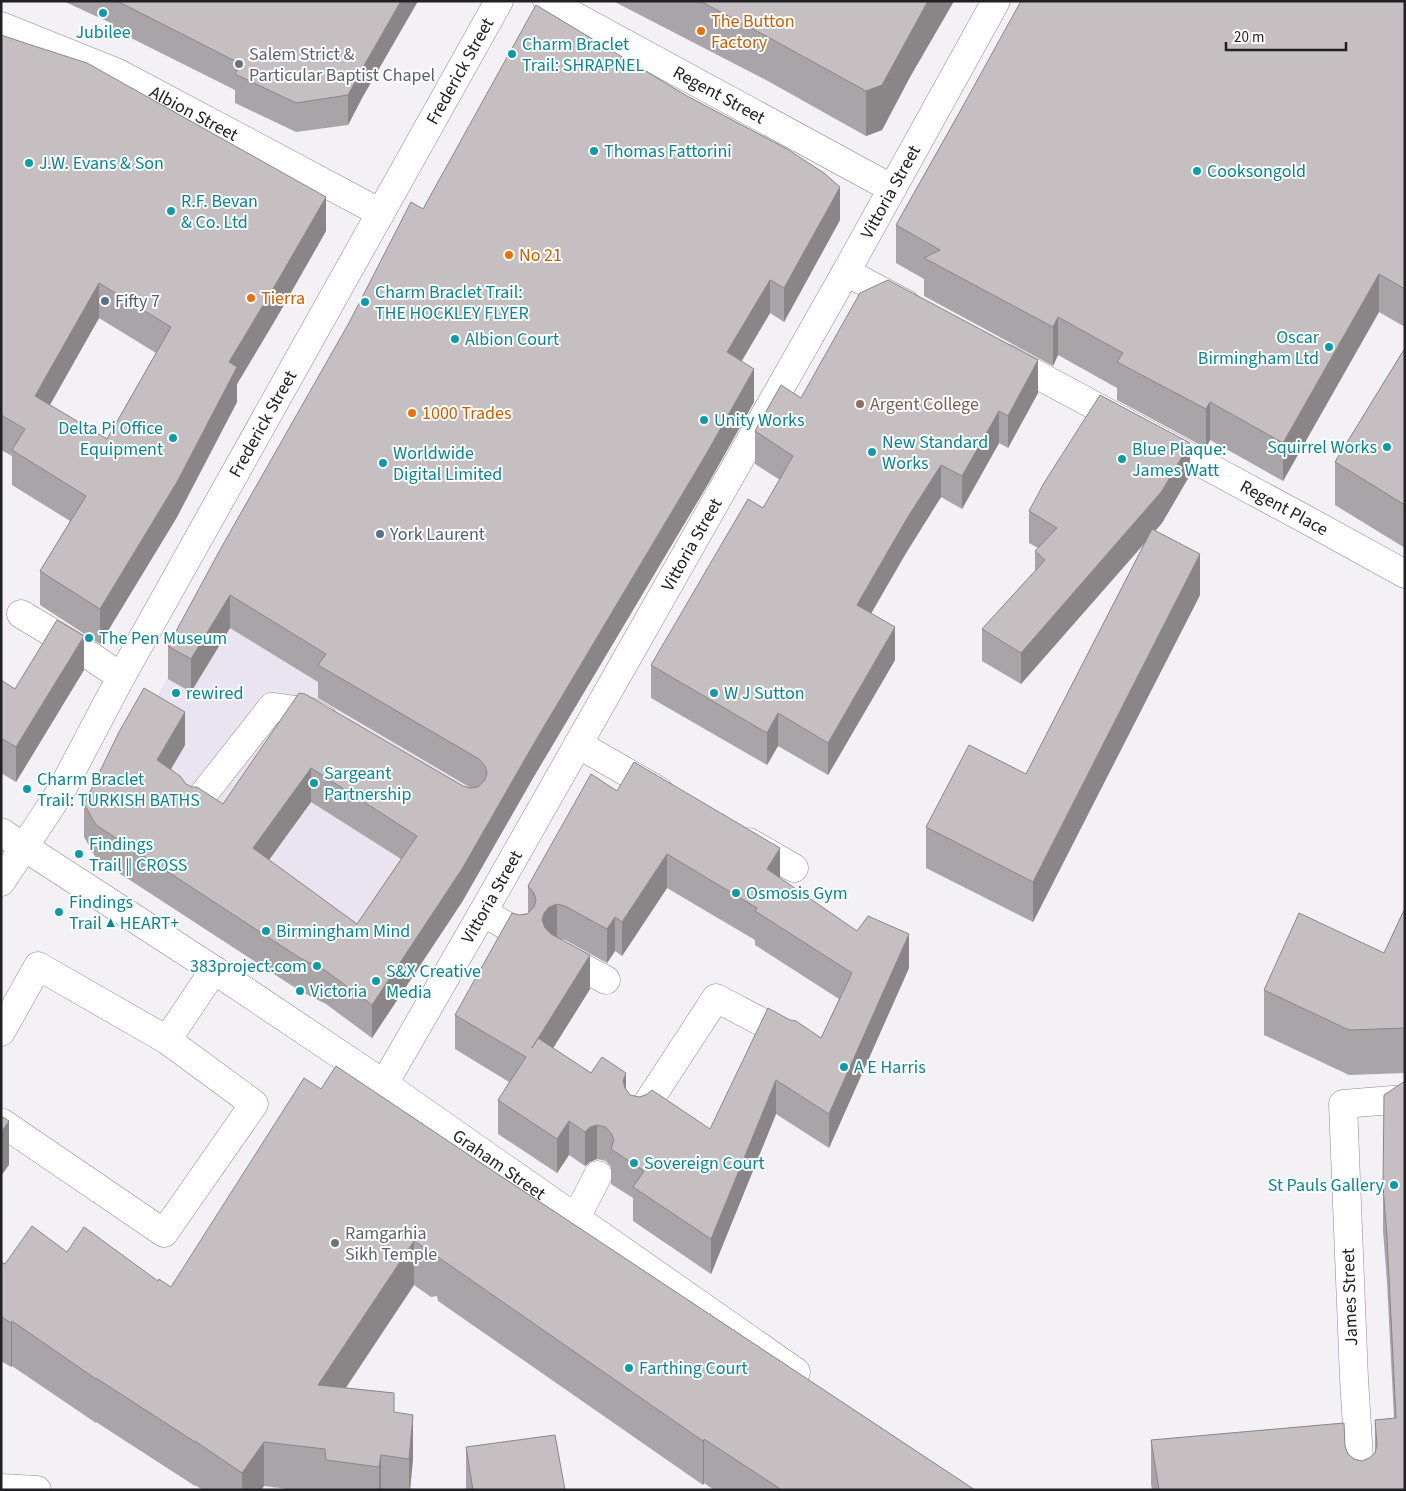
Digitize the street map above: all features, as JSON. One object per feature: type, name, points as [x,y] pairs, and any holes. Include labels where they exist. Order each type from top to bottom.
[{"type":"street","name":"Frederick Street","points":[[1,882],[61,791],[121,677],[499,1]]},
{"type":"street","name":"Regent Street","points":[[547,1],[892,188]]},
{"type":"street","name":"Vittoria Street","points":[[384,1084],[483,912],[516,832],[578,744],[846,272],[996,1]]},
{"type":"street","name":"Albion Street","points":[[1,26],[118,73],[381,214]]},
{"type":"street","points":[[846,272],[929,317]]},
{"type":"street","name":"Regent Place","points":[[982,345],[1405,574]]},
{"type":"street","points":[[21,614],[121,677]]},
{"type":"street","points":[[196,805],[272,706],[310,712],[344,732]]},
{"type":"street","points":[[578,744],[682,804]]},
{"type":"street","points":[[725,828],[794,868]]},
{"type":"street","name":"Graham Street","points":[[1,832],[214,970],[384,1084],[817,1387]]},
{"type":"street","points":[[483,912],[520,934]]},
{"type":"street","points":[[558,954],[606,980]]},
{"type":"street","points":[[1,1032],[38,966],[167,1040],[254,1104],[164,1233],[1,1122]]},
{"type":"street","points":[[167,1040],[214,970]]},
{"type":"street","points":[[639,1116],[716,998],[797,1040]]},
{"type":"street","name":"James Street","points":[[1361,1490],[1354,1378],[1343,1104],[1405,1099]]},
{"type":"street","points":[[576,1218],[598,1175]]},
{"type":"street","points":[[1,1488],[37,1490]]},
{"type":"shaded area","points":[[221,581],[533,778],[464,899],[372,1038],[326,1004],[96,858],[84,837],[118,767]]},
{"type":"building","points":[[117,1],[401,1],[348,95],[296,103],[235,74],[241,64]]},
{"type":"building","points":[[700,1],[928,1],[882,85],[866,91]]},
{"type":"building","name":"Cooksongold","points":[[1021,1],[1405,1],[1405,289],[1379,274],[1283,443],[1210,402],[1206,409],[1117,362],[1123,353],[1058,317],[1053,327],[924,258],[940,250],[896,225]]},
{"type":"building","points":[[536,5],[687,96],[787,149],[824,173],[840,187],[784,288],[770,280],[727,352],[754,369],[708,451],[533,745],[462,869],[372,1005],[326,971],[300,958],[96,825],[84,804],[119,732],[144,688],[185,712],[157,760],[180,776],[186,784],[197,787],[223,804],[299,693],[305,694],[463,786],[470,788],[478,787],[485,780],[487,773],[485,766],[479,759],[318,665],[326,654],[230,595],[191,659],[168,646],[221,548],[350,321],[411,202],[423,209]],"holes":[[[311,768],[417,836],[357,924],[253,848]]]},
{"type":"building","points":[[1,35],[87,63],[326,197],[229,362],[237,367],[177,482],[100,609],[40,571],[86,496],[12,450],[25,429],[1,415]],"holes":[[[99,283],[171,327],[107,439],[35,396]]]},
{"type":"building","points":[[888,280],[1038,360],[1008,416],[999,411],[962,476],[941,465],[906,520],[857,605],[895,627],[828,743],[778,713],[767,733],[651,665],[748,499],[763,508],[793,456],[755,431],[781,385],[801,398],[860,293]]},
{"type":"building","points":[[1405,348],[1405,505],[1335,462]]},
{"type":"building","points":[[1100,395],[1190,443],[1162,491],[1021,653],[982,629],[1045,560],[1035,551],[1057,528],[1029,511],[1044,483]]},
{"type":"building","points":[[1152,529],[1200,554],[1033,882],[926,827],[969,745],[1026,774]]},
{"type":"building","points":[[57,620],[84,636],[16,747],[1,738],[1,680],[15,689]]},
{"type":"building","points":[[634,762],[780,848],[767,869],[857,931],[868,916],[909,934],[829,1114],[776,1080],[711,1239],[633,1187],[644,1171],[611,1149],[614,1140],[606,1127],[597,1125],[590,1127],[585,1132],[569,1121],[557,1139],[498,1100],[526,1057],[455,1015],[512,913],[519,915],[527,914],[534,907],[536,900],[534,893],[528,886],[591,774],[617,791]],"holes":[[[667,854],[757,908],[755,911],[852,973],[821,1038],[796,1021],[790,1020],[768,1008],[710,1129],[652,1090],[646,1095],[639,1097],[630,1095],[623,1081],[626,1073],[602,1057],[591,1073],[538,1038],[590,955],[551,934],[545,928],[542,920],[544,913],[549,907],[557,904],[565,906],[607,929],[615,917],[622,922]]]},
{"type":"building","points":[[1405,908],[1405,1028],[1349,1030],[1264,990],[1299,913],[1384,953]]},
{"type":"building","points":[[336,1066],[975,1490],[782,1490],[704,1439],[703,1441],[438,1257],[437,1252],[431,1252],[414,1241],[318,1385],[394,1393],[394,1412],[413,1415],[409,1459],[381,1455],[379,1467],[326,1460],[325,1449],[264,1442],[242,1473],[96,1379],[12,1321],[11,1323],[1,1316],[1,1262],[5,1264],[32,1226],[67,1252],[84,1227],[158,1281],[159,1279],[171,1287],[304,1078],[321,1089]]},
{"type":"building","points":[[1405,1081],[1405,1490],[1159,1490],[1151,1440],[1344,1423],[1345,1446],[1348,1454],[1354,1459],[1362,1461],[1375,1453],[1377,1445],[1375,1420],[1396,1418],[1383,1186],[1384,1095]]},
{"type":"building","points":[[1,1116],[9,1121],[1,1132]]},
{"type":"building","points":[[555,1435],[565,1490],[473,1490],[466,1447]]},
{"type":"place","name":"Jubilee","points":[[103,13]]},
{"type":"place","name":"The Button Factory","points":[[701,31]]},
{"type":"place","name":"Charm Braclet Trail: SHRAPNEL","points":[[512,54]]},
{"type":"place","name":"Salem Strict & Particular Baptist Chapel","points":[[239,64]]},
{"type":"place","name":"Thomas Fattorini","points":[[594,151]]},
{"type":"place","name":"J.W. Evans & Son","points":[[29,163]]},
{"type":"place","name":"Cooksongold","points":[[1197,171]]},
{"type":"place","name":"R.F. Bevan & Co. Ltd","points":[[171,211]]},
{"type":"place","name":"No 21","points":[[509,255]]},
{"type":"place","name":"Tierra","points":[[251,298]]},
{"type":"place","name":"Fifty 7","points":[[105,301]]},
{"type":"place","name":"Charm Braclet Trail: THE HOCKLEY FLYER","points":[[365,302]]},
{"type":"place","name":"Albion Court","points":[[455,339]]},
{"type":"place","name":"Oscar Birmingham Ltd","points":[[1329,347]]},
{"type":"place","name":"Argent College","points":[[860,404]]},
{"type":"place","name":"1000 Trades","points":[[412,413]]},
{"type":"place","name":"Unity Works","points":[[704,420]]},
{"type":"place","name":"Delta Pi Office Equipment","points":[[173,438]]},
{"type":"place","name":"Squirrel Works","points":[[1387,447]]},
{"type":"place","name":"New Standard Works","points":[[872,452]]},
{"type":"place","name":"Blue Plaque: James Watt","points":[[1122,459]]},
{"type":"place","name":"Worldwide Digital Limited","points":[[383,463]]},
{"type":"place","name":"York Laurent","points":[[380,534]]},
{"type":"place","name":"The Pen Museum","points":[[89,638]]},
{"type":"place","name":"rewired","points":[[176,693]]},
{"type":"place","name":"W J Sutton","points":[[714,693]]},
{"type":"place","name":"Sargeant Partnership","points":[[314,783]]},
{"type":"place","name":"Charm Braclet Trail: TURKISH BATHS","points":[[27,789]]},
{"type":"place","name":"Findings Trail ‖ CROSS","points":[[79,854]]},
{"type":"place","name":"Osmosis Gym","points":[[736,893]]},
{"type":"place","name":"Findings Trail ▲ HEART+","points":[[59,912]]},
{"type":"place","name":"Birmingham Mind","points":[[266,931]]},
{"type":"place","name":"383project.com","points":[[317,966]]},
{"type":"place","name":"S&X Creative Media","points":[[376,981]]},
{"type":"place","name":"Victoria","points":[[300,991]]},
{"type":"place","name":"A E Harris","points":[[844,1067]]},
{"type":"place","name":"Sovereign Court","points":[[634,1163]]},
{"type":"place","name":"St Pauls Gallery","points":[[1394,1185]]},
{"type":"place","name":"Ramgarhia Sikh Temple","points":[[335,1243]]},
{"type":"place","name":"Farthing Court","points":[[629,1368]]}]
